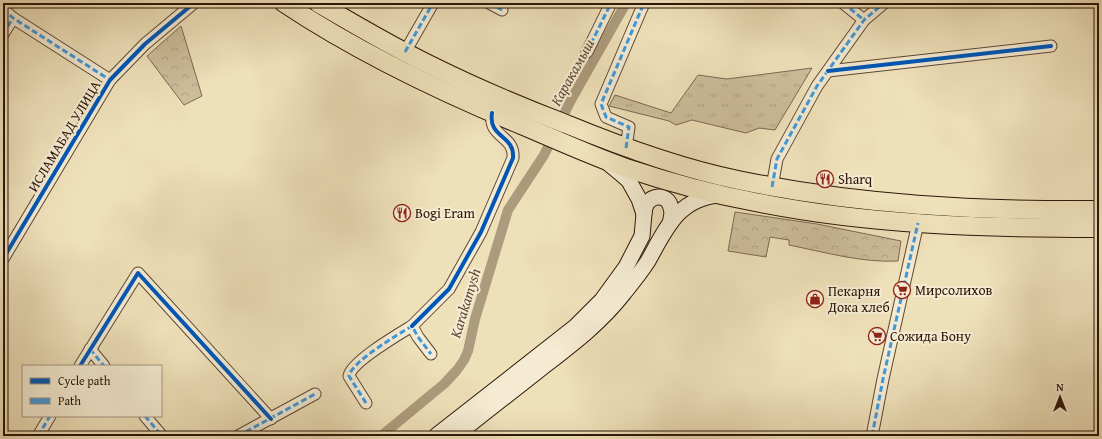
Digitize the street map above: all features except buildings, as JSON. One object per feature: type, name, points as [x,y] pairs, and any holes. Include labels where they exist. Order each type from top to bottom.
[{"type":"highway","points":[[284,3],[387,63],[446,93],[574,148],[652,176],[723,195],[780,207],[835,215],[918,224],[1010,228],[1099,228]]},
{"type":"highway","points":[[318,3],[405,52],[456,78],[626,148],[699,170],[772,187],[837,196],[966,208],[1010,210],[1099,210]]},
{"type":"highway","points":[[835,215],[837,196]]},
{"type":"main road","points":[[594,156],[612,166],[628,181],[639,199],[644,214]]},
{"type":"main road","points":[[455,436],[596,325],[618,302],[647,262],[660,237],[679,213],[690,204],[706,197],[723,195]]},
{"type":"main road","points":[[436,436],[575,327],[602,300],[626,267],[638,246],[644,227],[645,205],[648,201],[656,197],[661,197],[668,201],[672,212],[670,224]]},
{"type":"street","name":"ИСЛАМАБАД УЛИЦА","points":[[3,259],[110,80],[145,44],[194,3]]},
{"type":"street","points":[[405,52],[433,3]]},
{"type":"street","points":[[489,3],[502,10]]},
{"type":"street","points":[[587,52],[611,3]]},
{"type":"street","points":[[626,148],[629,127],[606,117],[601,104],[644,3]]},
{"type":"street","points":[[843,3],[864,20]]},
{"type":"street","points":[[772,187],[777,159],[817,86],[864,20],[884,3]]},
{"type":"street","name":"ИСЛАМАБАД УЛИЦА","points":[[3,10],[12,18],[110,80]]},
{"type":"street","points":[[3,34],[12,18]]},
{"type":"street","points":[[828,71],[1051,46]]},
{"type":"street","points":[[366,403],[349,376],[351,371],[366,356],[412,326],[449,289],[481,232],[513,158],[510,144],[494,129],[491,121],[492,113]]},
{"type":"street","points":[[872,436],[883,379],[918,224]]},
{"type":"street","points":[[81,365],[138,274],[271,419]]},
{"type":"street","points":[[412,326],[418,337],[431,354]]},
{"type":"street","points":[[90,349],[103,365]]},
{"type":"street","points":[[238,436],[315,394]]},
{"type":"street","points":[[38,436],[49,417]]},
{"type":"street","points":[[147,417],[162,436]]},
{"type":"green space","points":[[181,26],[202,96],[184,105],[147,56]]},
{"type":"green space","points":[[812,68],[775,130],[759,128],[746,133],[692,120],[676,125],[669,121],[609,106],[615,95],[671,113],[698,75],[727,79]]},
{"type":"green space","points":[[735,212],[817,224],[901,241],[898,261],[857,259],[789,245],[789,240],[770,237],[766,257],[728,251]]},
{"type":"waterway","name":"Karakamysh","points":[[381,436],[444,384],[464,360],[468,351],[475,319],[508,210],[544,155],[571,100],[626,3]]},
{"type":"marked path","points":[[405,52],[433,3]]},
{"type":"marked path","points":[[489,3],[502,10]]},
{"type":"marked path","points":[[587,52],[611,3]]},
{"type":"marked path","points":[[626,148],[629,127],[606,117],[601,104],[644,3]]},
{"type":"marked path","points":[[843,3],[864,20]]},
{"type":"marked path","points":[[772,187],[777,159],[817,86],[864,20],[884,3]]},
{"type":"marked path","points":[[3,9],[13,18],[110,80]]},
{"type":"marked path","points":[[3,34],[13,18]]},
{"type":"marked path","points":[[872,436],[883,379],[918,223]]},
{"type":"marked path","points":[[366,403],[349,376],[352,370],[366,356],[412,326],[418,337],[431,354]]},
{"type":"marked path","points":[[90,349],[103,365]]},
{"type":"marked path","points":[[238,436],[315,394]]},
{"type":"marked path","points":[[38,436],[49,417]]},
{"type":"marked path","points":[[146,417],[162,436]]},
{"type":"cycle path","points":[[3,259],[110,80],[145,44],[194,3]]},
{"type":"cycle path","points":[[828,71],[1051,46]]},
{"type":"cycle path","points":[[412,326],[449,289],[481,232],[513,158],[513,150],[510,145],[494,127],[492,113]]},
{"type":"cycle path","points":[[81,365],[138,273],[271,419]]},
{"type":"place","name":"Sharq","points":[[825,179]]},
{"type":"place","name":"Bogi Eram","points":[[402,213]]},
{"type":"place","name":"Мирсолихов","points":[[902,290]]},
{"type":"place","name":"Пекарня Дока хлеб","points":[[815,299]]},
{"type":"place","name":"Сожида Бону","points":[[877,336]]},
{"type":"water label","name":"Каракамыш","points":[[572,72]]}]
